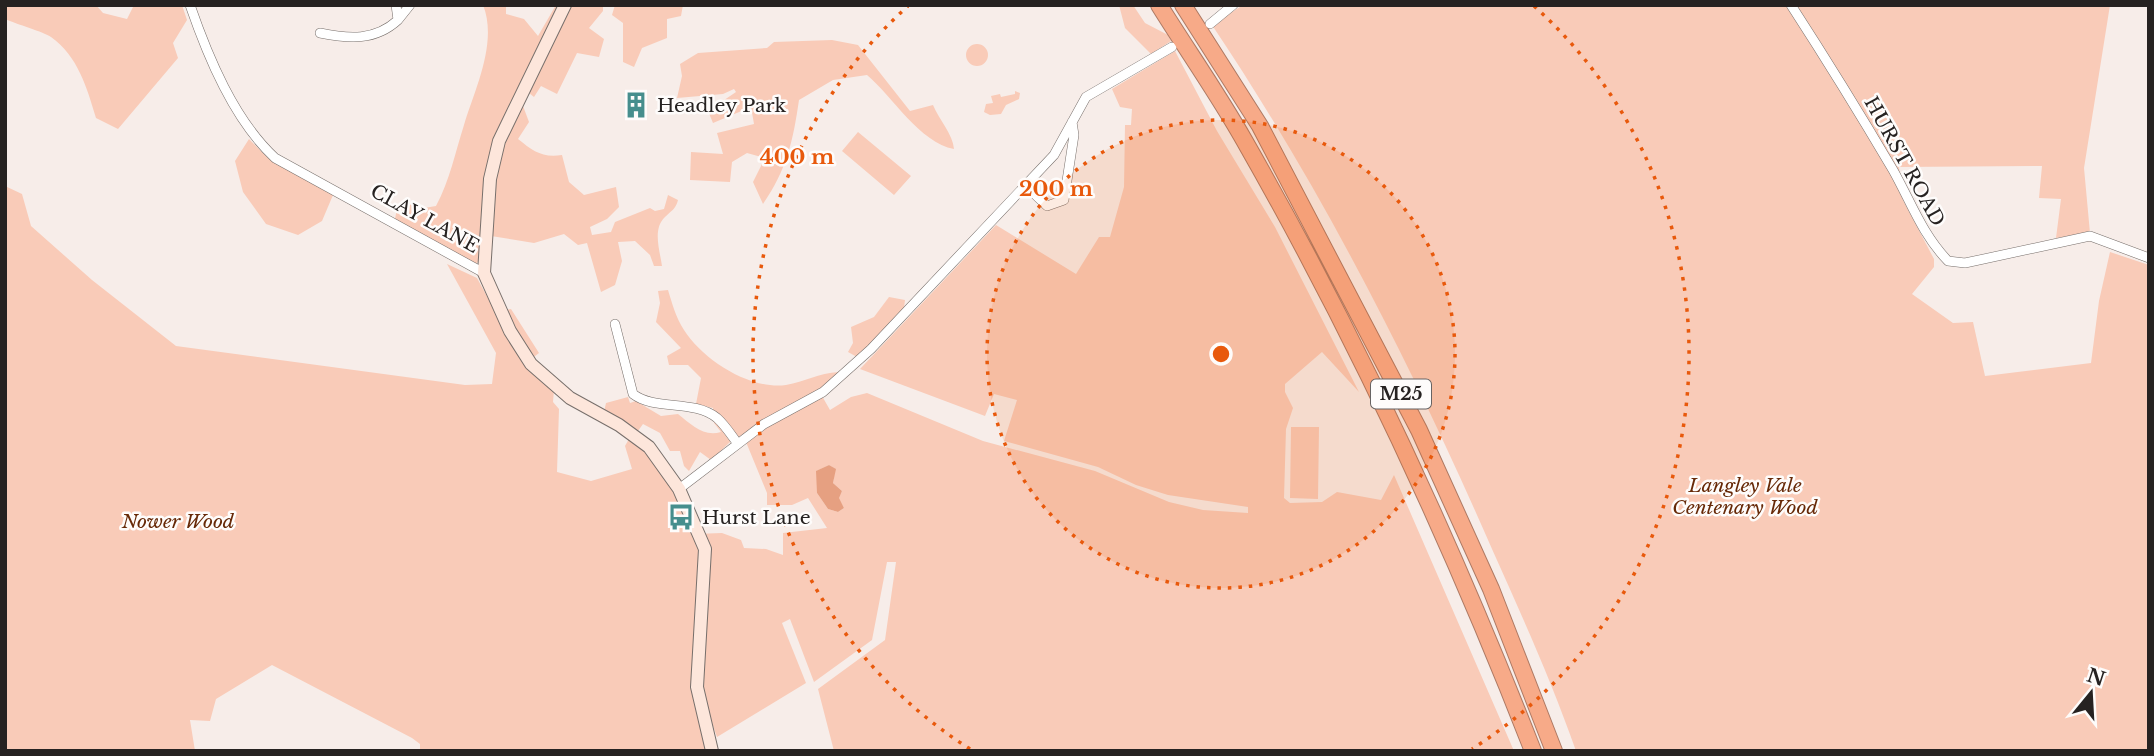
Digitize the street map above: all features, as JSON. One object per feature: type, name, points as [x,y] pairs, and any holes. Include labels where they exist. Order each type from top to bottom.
[{"type":"highway","name":"M25","points":[[1160,5],[1243,138],[1328,295],[1402,444],[1491,644],[1532,751]]},
{"type":"highway","name":"M25","points":[[1184,5],[1260,126],[1419,430],[1491,589],[1554,751]]},
{"type":"street","points":[[396,5],[398,20]]},
{"type":"street","points":[[320,33],[355,38],[389,29],[410,5]]},
{"type":"street","points":[[484,273],[491,179],[499,141],[565,5]]},
{"type":"street","points":[[1210,24],[1233,5]]},
{"type":"street","name":"HURST ROAD","points":[[1791,5],[1850,96],[1906,192],[1928,240],[1948,261],[1965,262],[2090,236],[2149,258]]},
{"type":"street","name":"CLAY LANE","points":[[190,6],[196,25],[230,96],[261,145],[275,158],[300,169],[415,238],[484,273],[510,331],[531,364],[570,398],[619,425],[649,447],[679,489],[705,549],[697,687],[712,751]]},
{"type":"street","points":[[679,489],[764,424],[823,392],[871,349],[1054,155],[1086,97],[1172,47]]},
{"type":"street","points":[[1026,186],[1047,206],[1064,200],[1074,135],[1072,122]]},
{"type":"street","points":[[615,324],[633,394],[640,400],[692,407],[717,418],[738,444]]},
{"type":"green space","points":[[5,5],[96,5],[103,13],[127,19],[134,5],[182,5],[187,20],[173,43],[178,58],[118,129],[96,118],[80,73],[68,53],[51,37],[5,19]]},
{"type":"green space","points":[[483,5],[506,5],[506,14],[524,19],[538,36],[556,5],[561,5],[494,140],[480,259],[476,264],[395,219],[397,209],[407,201],[418,209],[436,206],[445,186],[483,65],[488,34]]},
{"type":"green space","points":[[572,5],[603,5],[603,11],[589,28],[604,39],[599,57],[577,53],[557,94],[541,86],[534,97],[529,93]]},
{"type":"green space","points":[[615,5],[683,5],[681,16],[667,19],[667,38],[642,48],[634,67],[623,62],[623,23],[612,15]]},
{"type":"green space","points":[[1119,5],[1133,5],[1145,23],[1168,35],[1171,41],[1151,54],[1125,28]]},
{"type":"green space","name":"Langley Vale Centenary Wood","points":[[1243,5],[2110,5],[2084,168],[2090,233],[2056,238],[2061,199],[2039,198],[2042,166],[1899,167],[1903,200],[1934,259],[1934,267],[1912,294],[1953,323],[1973,322],[1985,376],[2091,363],[2099,301],[2110,252],[2149,265],[2149,751],[1576,751],[1547,674],[1514,599],[1462,481],[1398,347],[1328,215],[1212,25]]},
{"type":"green space","points":[[832,40],[858,45],[910,111],[933,105],[954,149],[930,138],[918,128],[867,75],[833,80],[799,100],[788,154],[778,179],[763,204],[753,182],[765,158],[747,153],[732,162],[730,182],[690,180],[691,152],[723,154],[717,133],[754,124],[751,107],[713,123],[708,111],[736,92],[734,89],[723,94],[677,98],[682,76],[680,64],[698,53],[767,48],[774,42]]},
{"type":"green space","points":[[977,44],[985,47],[988,55],[985,63],[977,66],[969,63],[966,55],[969,47]]},
{"type":"green space","name":"Nower Wood","points":[[1175,51],[1217,131],[1275,227],[1359,392],[1322,352],[1285,384],[1285,392],[1293,408],[1286,429],[1284,498],[1290,503],[1322,502],[1337,492],[1381,500],[1394,475],[1514,751],[834,751],[818,689],[885,640],[896,562],[887,562],[872,640],[814,682],[790,619],[782,623],[806,683],[717,737],[706,706],[702,681],[706,606],[697,606],[692,664],[693,698],[707,751],[420,751],[420,744],[412,738],[272,665],[216,699],[210,721],[190,720],[195,751],[5,751],[5,186],[22,194],[31,226],[92,280],[176,346],[465,385],[492,384],[496,353],[447,264],[477,278],[495,311],[511,309],[539,353],[526,363],[554,390],[553,402],[559,409],[557,472],[591,481],[632,469],[625,446],[630,437],[651,458],[668,481],[694,534],[722,533],[741,540],[744,548],[766,549],[783,555],[783,533],[827,528],[808,498],[792,505],[767,505],[767,493],[746,442],[769,425],[822,396],[830,410],[851,397],[867,393],[983,441],[1095,471],[1169,502],[1203,510],[1248,513],[1248,507],[1168,495],[1136,485],[1098,467],[1004,441],[1017,400],[994,394],[985,416],[860,369],[996,225],[1076,274],[1099,237],[1110,237],[1124,187],[1125,125],[1131,125],[1132,109],[1120,107],[1112,89]],"holes":[[[829,465],[835,469],[833,483],[842,491],[838,498],[844,508],[838,512],[828,509],[817,493],[817,471]]]},
{"type":"green space","points":[[1015,91],[1020,93],[1019,99],[1006,105],[1001,114],[990,115],[984,112],[986,104],[993,103],[991,96],[1000,94],[1001,97],[1015,94]]},
{"type":"green space","points":[[523,106],[529,122],[518,139],[538,153],[562,155],[569,182],[584,195],[616,187],[619,207],[607,219],[590,227],[592,235],[611,232],[615,222],[650,208],[655,211],[664,209],[668,195],[678,200],[659,228],[662,266],[654,266],[650,255],[635,241],[618,242],[622,261],[615,285],[601,292],[587,243],[578,245],[564,234],[534,243],[491,236],[501,148],[506,130]]},
{"type":"green space","points":[[858,132],[911,176],[894,195],[842,151]]},
{"type":"green space","points":[[249,139],[268,158],[333,195],[322,221],[298,235],[266,224],[243,192],[235,161]]},
{"type":"green space","points":[[668,290],[679,321],[692,341],[715,362],[743,378],[758,383],[786,385],[839,372],[826,385],[730,442],[711,460],[700,452],[689,471],[684,466],[680,451],[670,451],[660,433],[643,424],[638,431],[604,412],[606,403],[628,397],[630,403],[636,401],[661,416],[678,414],[703,431],[721,432],[714,423],[713,408],[696,404],[701,378],[688,365],[669,365],[667,356],[681,348],[656,322],[660,303],[658,291]]},
{"type":"green space","points":[[889,297],[905,300],[904,308],[857,357],[848,352],[853,343],[851,327],[874,317]]},
{"type":"green space","points":[[1291,427],[1319,427],[1318,499],[1290,498]]},
{"type":"shaded area","points":[[829,465],[836,469],[833,483],[842,491],[839,498],[844,508],[838,512],[828,509],[817,493],[816,471]]},
{"type":"place","name":"Headley Park","points":[[636,105]]},
{"type":"place","name":"Hurst Lane","points":[[681,517]]}]
